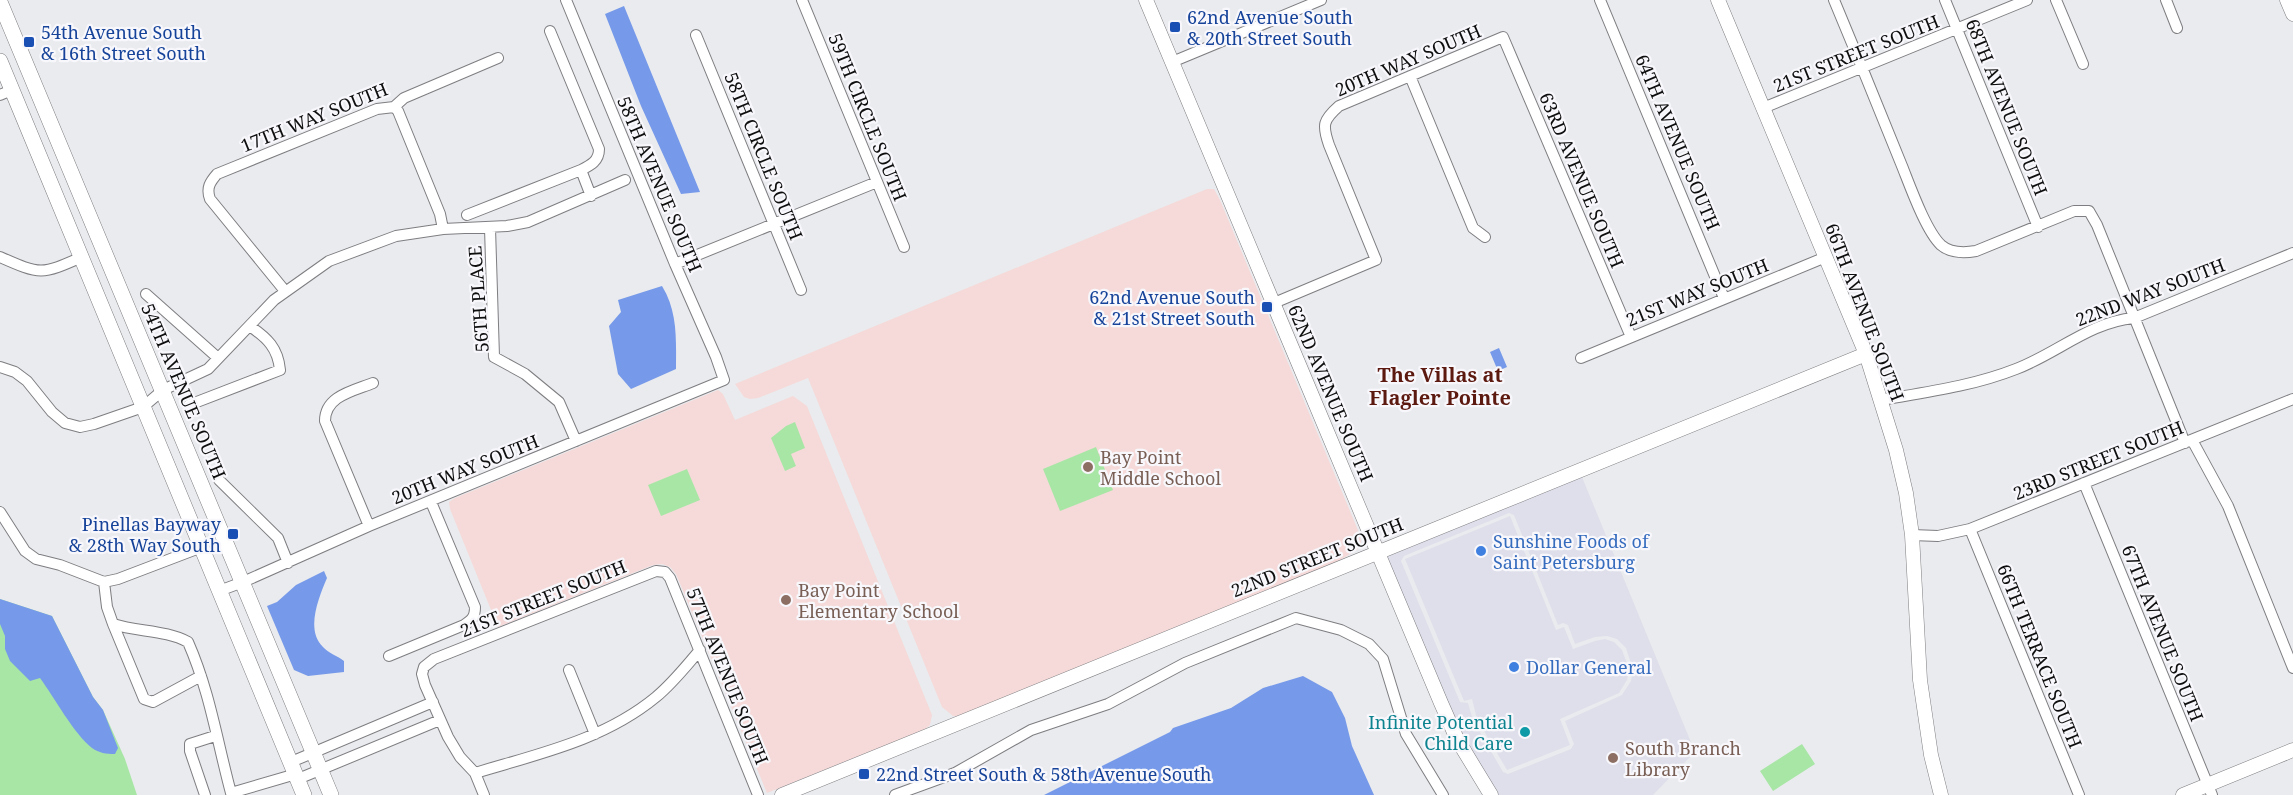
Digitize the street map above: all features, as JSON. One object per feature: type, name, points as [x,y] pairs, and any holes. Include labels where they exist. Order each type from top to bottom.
[{"type":"main road","name":"54TH AVENUE SOUTH","points":[[0,2],[331,795]]},
{"type":"main road","points":[[0,61],[6,93],[82,257],[304,795]]},
{"type":"street","name":"58TH AVENUE SOUTH","points":[[566,0],[724,380]]},
{"type":"street","name":"59TH CIRCLE SOUTH","points":[[802,0],[904,248]]},
{"type":"street","name":"62ND AVENUE SOUTH","points":[[1146,0],[1457,739],[1491,795]]},
{"type":"street","points":[[1172,62],[1321,0]]},
{"type":"street","name":"64TH AVENUE SOUTH","points":[[1600,0],[1724,298]]},
{"type":"street","name":"66TH AVENUE SOUTH","points":[[1718,0],[1866,354],[1881,400],[1903,482],[1912,535],[1920,680],[1931,755],[1941,795]]},
{"type":"street","points":[[1834,0],[1930,230],[1940,244],[1950,250],[1965,253],[1976,251],[2074,211],[2089,211],[2097,225],[2134,318],[2188,441],[2228,506],[2293,668]]},
{"type":"street","name":"68TH AVENUE SOUTH","points":[[1945,0],[2038,227]]},
{"type":"street","name":"21ST STREET SOUTH","points":[[1763,108],[2028,0]]},
{"type":"street","points":[[2056,0],[2083,64]]},
{"type":"street","points":[[2166,0],[2177,28]]},
{"type":"street","points":[[2287,0],[2293,14]]},
{"type":"street","points":[[467,215],[581,170],[594,163],[599,156],[599,149],[550,32]]},
{"type":"street","name":"58TH CIRCLE SOUTH","points":[[696,35],[801,290]]},
{"type":"street","name":"20TH WAY SOUTH","points":[[1274,303],[1376,260],[1324,130],[1328,116],[1339,106],[1503,37]]},
{"type":"street","name":"63RD AVENUE SOUTH","points":[[1503,37],[1631,337]]},
{"type":"street","name":"17TH WAY SOUTH","points":[[285,291],[210,199],[208,192],[210,182],[217,174],[377,109],[394,107],[404,98],[498,58]]},
{"type":"street","points":[[1410,76],[1473,228],[1485,237]]},
{"type":"street","points":[[394,107],[398,111],[443,229]]},
{"type":"street","points":[[581,170],[591,196]]},
{"type":"street","points":[[0,367],[15,372],[27,381],[52,412],[65,423],[80,427],[87,426],[143,407],[163,390],[208,369],[251,327],[274,300],[329,261],[396,236],[443,229],[490,228],[528,222],[625,180]]},
{"type":"street","points":[[675,264],[877,182]]},
{"type":"street","name":"56TH PLACE","points":[[490,228],[494,357],[525,374],[559,402],[576,441]]},
{"type":"street","name":"22ND WAY SOUTH","points":[[1881,400],[1988,380],[2019,368],[2116,319],[2134,318],[2293,253]]},
{"type":"street","points":[[0,257],[43,272],[82,257]]},
{"type":"street","name":"21ST WAY SOUTH","points":[[1581,358],[1826,257]]},
{"type":"street","points":[[146,294],[218,358]]},
{"type":"street","points":[[189,405],[280,370],[278,358],[269,339],[251,327]]},
{"type":"street","name":"22ND STREET SOUTH","points":[[782,795],[1866,354]]},
{"type":"street","name":"20TH WAY SOUTH","points":[[219,591],[369,526],[724,380]]},
{"type":"street","points":[[369,526],[325,421],[325,411],[336,398],[373,383]]},
{"type":"street","name":"23RD STREET SOUTH","points":[[1912,535],[1938,536],[1970,529],[2293,399]]},
{"type":"street","points":[[219,480],[278,538],[288,563]]},
{"type":"street","name":"67TH AVENUE SOUTH","points":[[2084,483],[2210,790]]},
{"type":"street","points":[[389,656],[464,625],[473,620],[475,614],[475,607],[431,502]]},
{"type":"street","points":[[0,512],[25,551],[36,559],[60,565],[104,582],[118,579],[202,547]]},
{"type":"street","name":"66TH TERRACE SOUTH","points":[[1970,529],[2079,795]]},
{"type":"street","name":"21ST STREET SOUTH","points":[[433,702],[422,674],[424,667],[434,659],[656,571],[665,572]]},
{"type":"street","name":"57TH AVENUE SOUTH","points":[[665,572],[670,578],[758,795]]},
{"type":"street","points":[[104,582],[107,607],[144,699],[153,702],[201,676]]},
{"type":"street","points":[[895,795],[955,773],[1031,730],[1108,704],[1185,663],[1296,618],[1341,630],[1369,644],[1378,652],[1383,659],[1406,734],[1443,795]]},
{"type":"street","points":[[113,624],[154,634],[176,636],[188,642],[210,700],[215,736],[231,794],[295,772],[321,770],[440,720]]},
{"type":"street","points":[[475,773],[537,755],[619,723],[657,696],[700,650]]},
{"type":"street","points":[[569,670],[595,734]]},
{"type":"street","points":[[295,772],[314,752],[433,702],[460,758],[475,773],[484,795]]},
{"type":"street","points":[[205,795],[190,751],[190,744],[215,736]]},
{"type":"street","points":[[2183,795],[2210,790],[2293,750]]},
{"type":"shaded area","name":"Bay Point Middle School","points":[[1207,189],[1214,189],[1220,200],[1360,535],[1361,543],[1357,550],[1335,563],[960,717],[953,716],[942,707],[808,378],[750,399],[744,397],[735,384]]},
{"type":"shaded area","name":"Bay Point Elementary School","points":[[718,390],[723,394],[735,420],[793,396],[807,406],[932,715],[930,725],[924,730],[767,793],[676,574],[670,567],[662,564],[653,565],[498,627],[449,502]]},
{"type":"shaded area","points":[[1582,477],[1695,752],[1653,795],[1498,795],[1469,750],[1432,668],[1386,554]],"holes":[[[1509,513],[1514,515],[1558,625],[1563,623],[1568,625],[1575,644],[1595,637],[1607,636],[1617,639],[1626,648],[1633,670],[1631,681],[1622,695],[1565,721],[1574,744],[1571,749],[1508,774],[1503,772],[1473,720],[1468,703],[1460,702],[1401,561],[1404,556]]]},
{"type":"shaded area","points":[[1510,516],[1556,630],[1564,627],[1573,649],[1605,639],[1614,642],[1622,650],[1629,669],[1627,680],[1619,693],[1560,719],[1570,745],[1507,770],[1477,719],[1472,699],[1464,701],[1405,559]]},
{"type":"green space","points":[[795,422],[805,448],[791,454],[796,466],[785,471],[771,438]]},
{"type":"green space","points":[[1096,447],[1113,490],[1060,511],[1043,469]]},
{"type":"green space","points":[[687,469],[700,500],[661,516],[648,485]]},
{"type":"green space","points":[[0,599],[52,616],[93,697],[103,710],[125,759],[137,795],[0,795]]},
{"type":"green space","points":[[1802,744],[1815,764],[1773,791],[1760,771]]},
{"type":"water","points":[[624,6],[700,192],[681,194],[641,106],[605,14]]},
{"type":"water","points":[[662,286],[673,316],[676,337],[676,369],[631,389],[618,374],[609,326],[621,312],[618,300]]},
{"type":"water","points":[[1499,348],[1507,367],[1498,371],[1490,352]]},
{"type":"water","points":[[324,571],[327,578],[315,613],[315,632],[325,649],[344,661],[344,672],[308,676],[294,670],[267,606],[277,602],[296,585]]},
{"type":"water","points":[[0,599],[52,616],[93,697],[103,710],[118,748],[115,754],[97,751],[85,742],[40,678],[30,681],[10,661],[0,624]]},
{"type":"water","points":[[1303,676],[1332,692],[1345,718],[1352,746],[1374,795],[1044,795],[1170,732],[1173,728],[1231,708],[1263,688]]},
{"type":"place","name":"62nd Avenue South & 20th Street South","points":[[1175,27]]},
{"type":"place","name":"54th Avenue South & 16th Street South","points":[[29,42]]},
{"type":"place","name":"62nd Avenue South & 21st Street South","points":[[1267,307]]},
{"type":"place","name":"Bay Point Middle School","points":[[1088,467]]},
{"type":"place","name":"Pinellas Bayway & 28th Way South","points":[[233,534]]},
{"type":"place","name":"Sunshine Foods of Saint Petersburg","points":[[1481,551]]},
{"type":"place","name":"Bay Point Elementary School","points":[[786,600]]},
{"type":"place","name":"Dollar General","points":[[1514,667]]},
{"type":"place","name":"Infinite Potential Child Care","points":[[1525,732]]},
{"type":"place","name":"South Branch Library","points":[[1613,758]]},
{"type":"place","name":"22nd Street South & 58th Avenue South","points":[[864,774]]},
{"type":"district","name":"The Villas at Flagler Pointe","points":[[1440,386]]}]
